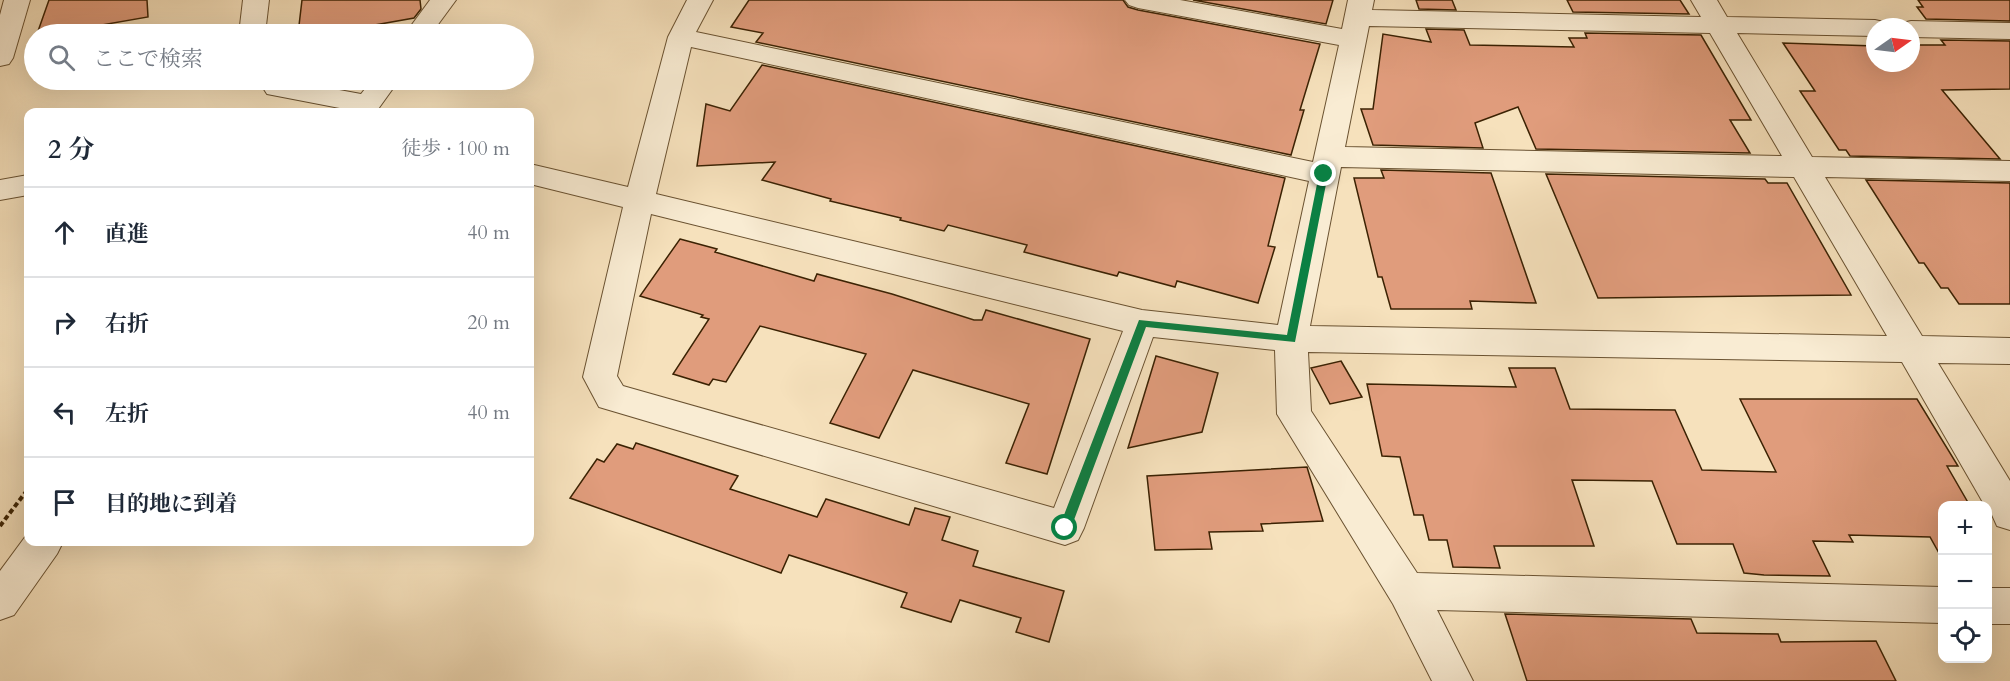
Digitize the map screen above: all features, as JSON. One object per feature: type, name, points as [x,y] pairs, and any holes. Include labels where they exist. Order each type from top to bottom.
[{"type":"street","points":[[0,58],[17,0]]},
{"type":"street","points":[[253,24],[256,0]]},
{"type":"street","points":[[425,24],[443,0]]},
{"type":"street","points":[[700,0],[681,37],[639,202],[600,377],[611,397],[1065,528],[1142,323]]},
{"type":"street","points":[[1138,0],[1357,19],[1711,13],[1866,27]]},
{"type":"street","points":[[1711,13],[2010,514]]},
{"type":"street","points":[[1357,19],[1291,339],[1294,414],[1407,591],[1453,681]]},
{"type":"street","points":[[1920,29],[2010,31]]},
{"type":"street","points":[[681,37],[1326,165],[2010,171]]},
{"type":"street","points":[[286,90],[366,108],[379,90]]},
{"type":"street","points":[[534,175],[1142,323],[1291,339],[2010,351]]},
{"type":"street","points":[[0,190],[24,186]]},
{"type":"street","points":[[0,602],[41,546]]},
{"type":"street","points":[[1407,591],[1938,604]]},
{"type":"street","points":[[1992,606],[2010,606]]},
{"type":"path","points":[[0,526],[24,494]]},
{"type":"building","points":[[49,0],[147,0],[148,17],[108,24],[41,24]]},
{"type":"building","points":[[302,0],[420,0],[421,9],[414,18],[380,24],[299,24]]},
{"type":"building","points":[[749,0],[1123,0],[1128,7],[1138,10],[1320,44],[1300,110],[1304,110],[1291,155],[756,42],[763,33],[731,27]]},
{"type":"building","points":[[1193,0],[1333,0],[1326,24]]},
{"type":"building","points":[[1416,0],[1452,0],[1456,10],[1419,9]]},
{"type":"building","points":[[1567,0],[1680,0],[1689,14],[1573,12]]},
{"type":"building","points":[[1918,0],[2010,0],[2010,21],[1926,19],[1917,7],[1923,7]]},
{"type":"building","points":[[1426,29],[1464,30],[1470,45],[1574,47],[1569,38],[1587,38],[1585,33],[1701,35],[1751,120],[1730,120],[1750,153],[1536,149],[1518,107],[1475,123],[1483,148],[1373,145],[1361,109],[1373,109],[1383,34],[1431,42]]},
{"type":"building","points":[[1941,40],[2010,41],[2010,89],[1942,90],[2000,159],[1850,156],[1846,150],[1839,150],[1800,91],[1815,91],[1783,43],[1866,46],[1866,72],[1920,72],[1920,45],[1945,45]]},
{"type":"building","points":[[762,65],[1285,178],[1268,246],[1275,247],[1258,303],[1177,281],[1175,287],[1119,272],[1117,276],[1024,252],[1027,245],[948,225],[944,231],[830,201],[831,199],[762,180],[775,162],[697,166],[706,104],[730,111]]},
{"type":"building","points":[[1381,170],[1491,173],[1536,303],[1470,301],[1472,309],[1391,309],[1382,277],[1378,277],[1354,178],[1384,178]]},
{"type":"building","points":[[1546,174],[1765,179],[1768,183],[1787,183],[1851,295],[1598,298]]},
{"type":"building","points":[[1866,180],[2010,183],[2010,304],[1959,304],[1948,288],[1941,288],[1924,263],[1919,263]]},
{"type":"building","points":[[680,239],[717,249],[715,252],[814,281],[817,274],[892,294],[974,320],[982,320],[986,310],[1090,339],[1047,474],[1006,463],[1029,404],[913,370],[879,438],[830,423],[866,354],[760,326],[726,382],[713,379],[709,385],[673,374],[709,319],[701,317],[703,315],[640,296]]},
{"type":"building","points":[[1156,356],[1218,373],[1202,432],[1128,448]]},
{"type":"building","points":[[1341,361],[1362,397],[1330,404],[1311,368]]},
{"type":"building","points":[[1509,368],[1555,368],[1570,409],[1675,410],[1702,470],[1776,472],[1740,399],[1917,399],[1958,466],[1947,466],[1967,501],[1938,501],[1938,551],[1930,537],[1849,535],[1853,542],[1813,541],[1830,576],[1764,575],[1744,573],[1733,544],[1677,544],[1652,481],[1572,480],[1594,546],[1494,546],[1500,568],[1453,567],[1447,540],[1429,540],[1423,515],[1414,515],[1400,457],[1382,456],[1367,384],[1516,387]]},
{"type":"building","points":[[636,443],[738,476],[730,489],[817,517],[826,499],[909,525],[915,508],[950,517],[942,540],[978,551],[973,566],[1064,591],[1049,642],[1016,632],[1021,618],[960,600],[951,622],[901,607],[907,593],[789,555],[781,573],[570,498],[597,459],[604,462],[617,444],[633,449]]},
{"type":"building","points":[[1307,467],[1323,521],[1261,524],[1263,531],[1209,532],[1212,549],[1155,550],[1147,476]]},
{"type":"building","points":[[1505,614],[1691,619],[1697,633],[1778,634],[1781,642],[1876,641],[1896,681],[1527,681]]},
{"type":"route","points":[[1065,528],[1142,323],[1291,339],[1324,174]]}]
